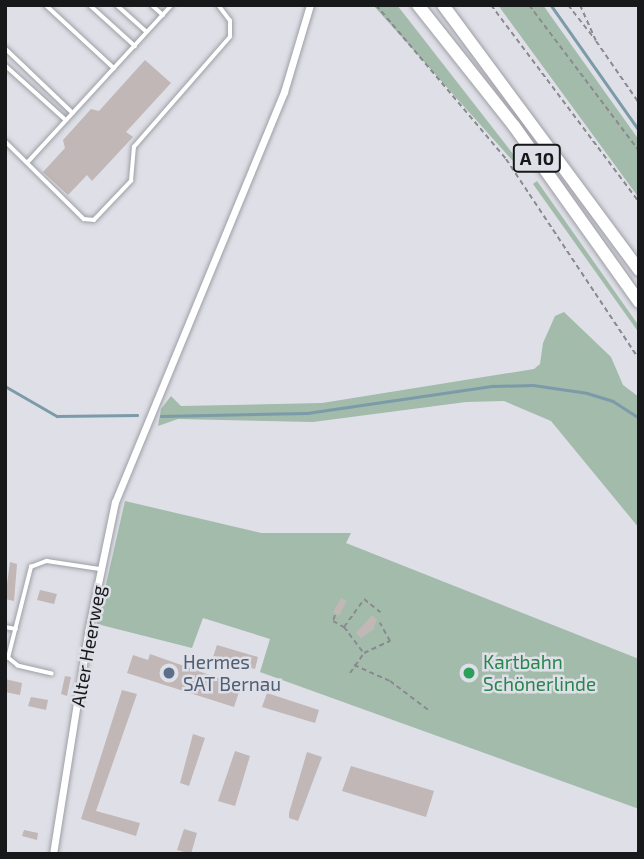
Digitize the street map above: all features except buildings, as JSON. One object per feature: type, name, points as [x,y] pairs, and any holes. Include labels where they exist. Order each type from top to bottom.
[{"type":"highway","name":"A 10","points":[[418,5],[514,126],[639,302]]},
{"type":"highway","name":"A 10","points":[[443,5],[639,270]]},
{"type":"street","name":"Alter Heerweg","points":[[53,854],[101,569],[115,502],[284,92],[310,5]]},
{"type":"lane","points":[[46,5],[114,68]]},
{"type":"lane","points":[[90,5],[135,46]]},
{"type":"lane","points":[[117,5],[147,32]]},
{"type":"lane","points":[[152,5],[163,15]]},
{"type":"lane","points":[[27,163],[172,5]]},
{"type":"lane","points":[[5,141],[84,219],[96,218],[131,181],[134,147],[230,37],[230,21],[218,5]]},
{"type":"lane","points":[[5,48],[74,113]]},
{"type":"lane","points":[[5,65],[66,120]]},
{"type":"lane","points":[[52,674],[18,666],[7,656],[31,567],[37,561],[101,569]]},
{"type":"lane","points":[[5,627],[16,629]]},
{"type":"path","points":[[376,5],[506,159],[639,359]]},
{"type":"path","points":[[491,5],[639,202]]},
{"type":"path","points":[[529,5],[639,151]]},
{"type":"path","points":[[568,5],[639,103]]},
{"type":"path","points":[[580,5],[596,41]]},
{"type":"path","points":[[344,627],[365,599],[380,612]]},
{"type":"path","points":[[335,615],[333,621],[344,627],[364,653]]},
{"type":"path","points":[[350,673],[364,653],[390,641],[380,623]]},
{"type":"path","points":[[354,665],[390,681],[431,712]]},
{"type":"green space","points":[[373,5],[397,5],[517,159],[513,161]]},
{"type":"green space","points":[[498,5],[543,5],[639,140],[639,198]]},
{"type":"green space","points":[[537,181],[639,326],[639,333],[533,184]]},
{"type":"green space","points":[[564,312],[611,357],[623,385],[639,397],[639,528],[551,421],[504,401],[466,402],[313,422],[178,419],[158,426],[161,409],[171,396],[181,406],[322,403],[534,369],[540,364],[543,343],[555,316]]},
{"type":"green space","name":"Kartbahn Schönerlinde","points":[[125,501],[261,533],[351,533],[346,543],[639,659],[639,809],[260,672],[270,639],[203,618],[192,648],[97,624]]},
{"type":"waterway","points":[[551,5],[639,130]]},
{"type":"waterway","points":[[161,416],[307,413],[493,386],[533,385],[587,393],[613,401],[639,418]]},
{"type":"waterway","points":[[5,386],[57,416],[137,415]]},
{"type":"place","name":"Hermes SAT Bernau","points":[[169,673]]},
{"type":"place","name":"Kartbahn Schönerlinde","points":[[469,673]]}]
